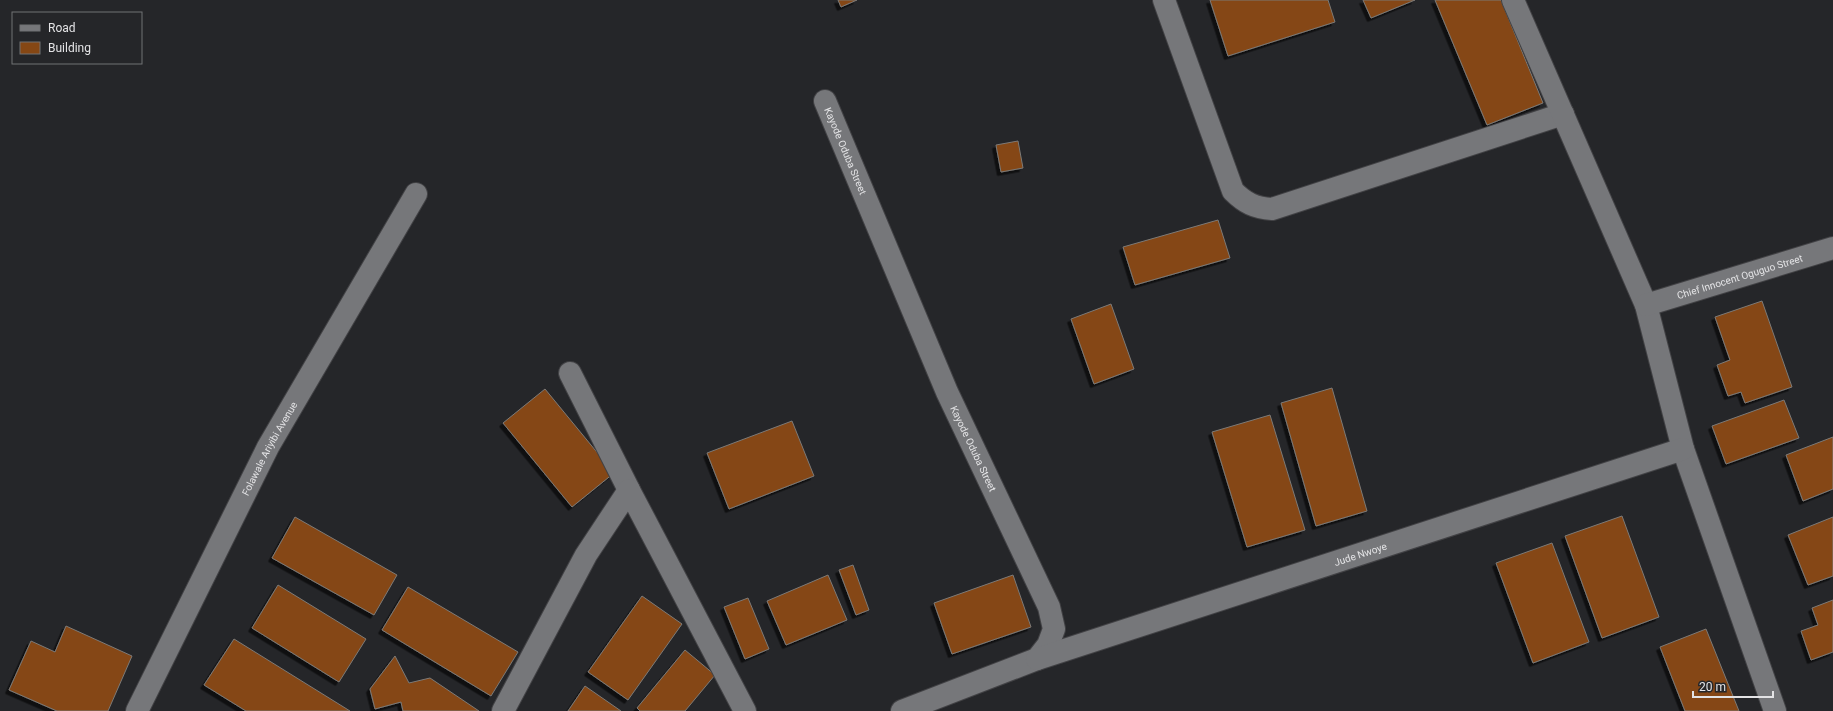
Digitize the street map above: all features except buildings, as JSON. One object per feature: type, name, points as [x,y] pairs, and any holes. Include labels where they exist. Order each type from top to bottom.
[{"type":"street","points":[[1164,0],[1233,191],[1244,202],[1261,209],[1272,209],[1563,114]]},
{"type":"street","points":[[1513,0],[1646,305],[1683,449],[1775,711]]},
{"type":"street","name":"Kayode Oduba Street","points":[[826,101],[947,392],[1049,607],[1054,629],[1048,645],[1037,659]]},
{"type":"street","name":"Folawale Ariyibi Avenue","points":[[137,711],[268,447],[416,194]]},
{"type":"street","name":"Chief Innocent Oguguo Street","points":[[1646,305],[1833,248]]},
{"type":"street","points":[[570,373],[629,490],[745,711]]},
{"type":"street","name":"Jude Nwoye","points":[[1037,659],[1683,449]]},
{"type":"street","points":[[503,711],[586,556],[629,490]]},
{"type":"street","points":[[902,711],[1037,659]]}]
